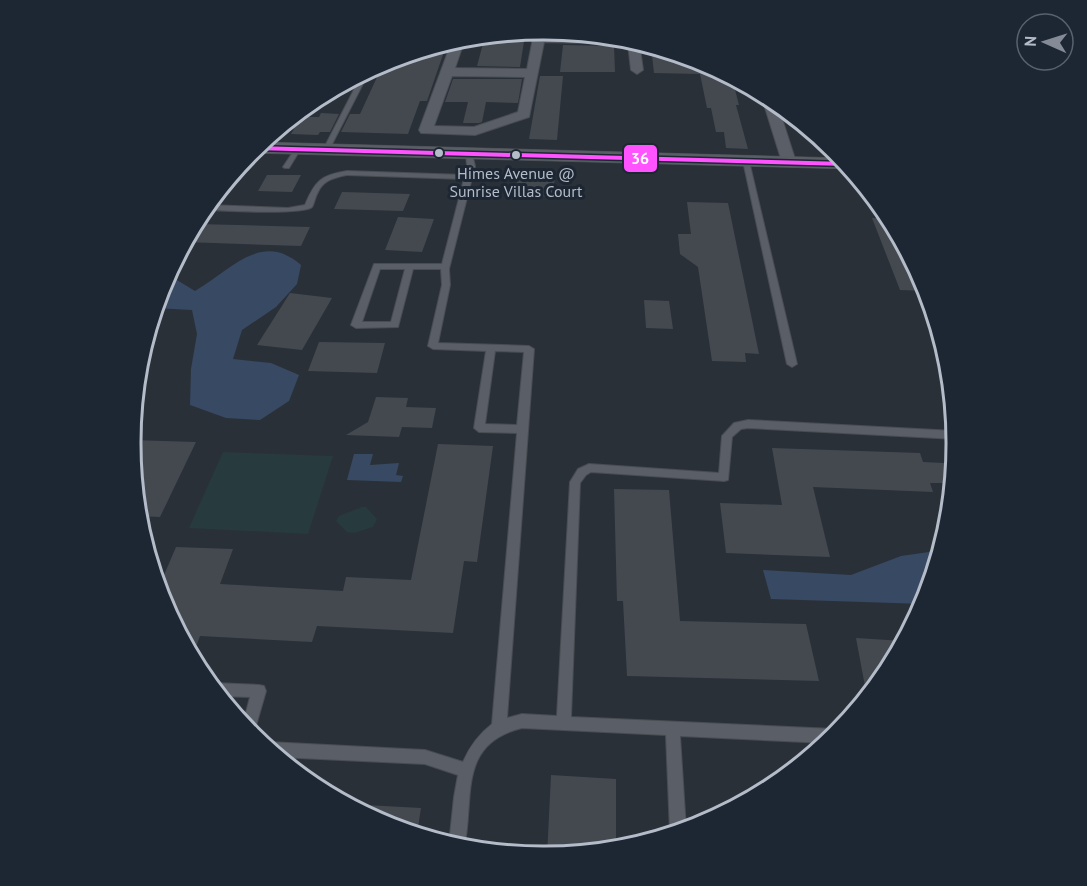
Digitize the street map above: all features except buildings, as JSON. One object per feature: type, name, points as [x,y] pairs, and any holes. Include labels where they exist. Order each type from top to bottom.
[{"type":"street","points":[[455,50],[426,129],[475,131],[525,114],[538,40]]},
{"type":"street","points":[[634,51],[637,70]]},
{"type":"street","points":[[447,72],[531,73]]},
{"type":"street","points":[[774,113],[789,162]]},
{"type":"street","points":[[469,154],[475,131]]},
{"type":"street","points":[[266,151],[292,158],[326,150],[833,164]]},
{"type":"lane","points":[[326,150],[359,85]]},
{"type":"lane","points":[[469,154],[471,166],[446,267],[446,285],[434,346],[530,349],[499,727]]},
{"type":"lane","points":[[746,161],[792,364]]},
{"type":"lane","points":[[217,207],[288,210],[308,207],[317,184],[328,176],[347,173],[468,177]]},
{"type":"lane","points":[[410,266],[395,325],[356,325],[377,266],[410,266],[446,267]]},
{"type":"lane","points":[[491,348],[479,428],[522,429]]},
{"type":"lane","points":[[564,723],[575,482],[582,472],[589,468],[724,477],[727,436],[738,426],[748,424],[946,434]]},
{"type":"lane","points":[[225,690],[259,691],[251,719]]},
{"type":"lane","points":[[458,836],[465,770],[482,742],[499,727],[522,721],[820,735]]},
{"type":"lane","points":[[673,728],[678,822]]},
{"type":"lane","points":[[283,750],[425,757],[465,770]]},
{"type":"green space","points":[[223,452],[333,456],[308,534],[189,528]]},
{"type":"green space","points":[[366,507],[377,519],[373,527],[354,533],[347,532],[336,521],[339,516]]},
{"type":"water","points":[[272,251],[286,255],[301,265],[297,284],[276,307],[242,330],[233,359],[271,363],[299,375],[289,401],[260,420],[226,418],[190,405],[191,369],[197,334],[192,310],[164,308],[176,280],[195,291],[246,257]]},
{"type":"water","points":[[354,454],[373,454],[370,465],[399,463],[396,475],[403,476],[401,482],[347,480]]},
{"type":"water","points":[[931,550],[912,604],[771,599],[763,570],[851,575],[901,556]]},
{"type":"transit line","name":"36","points":[[269,148],[833,164]]},
{"type":"place","name":"Himes Avenue @ Sunrise Villas Court","points":[[516,155]]}]
